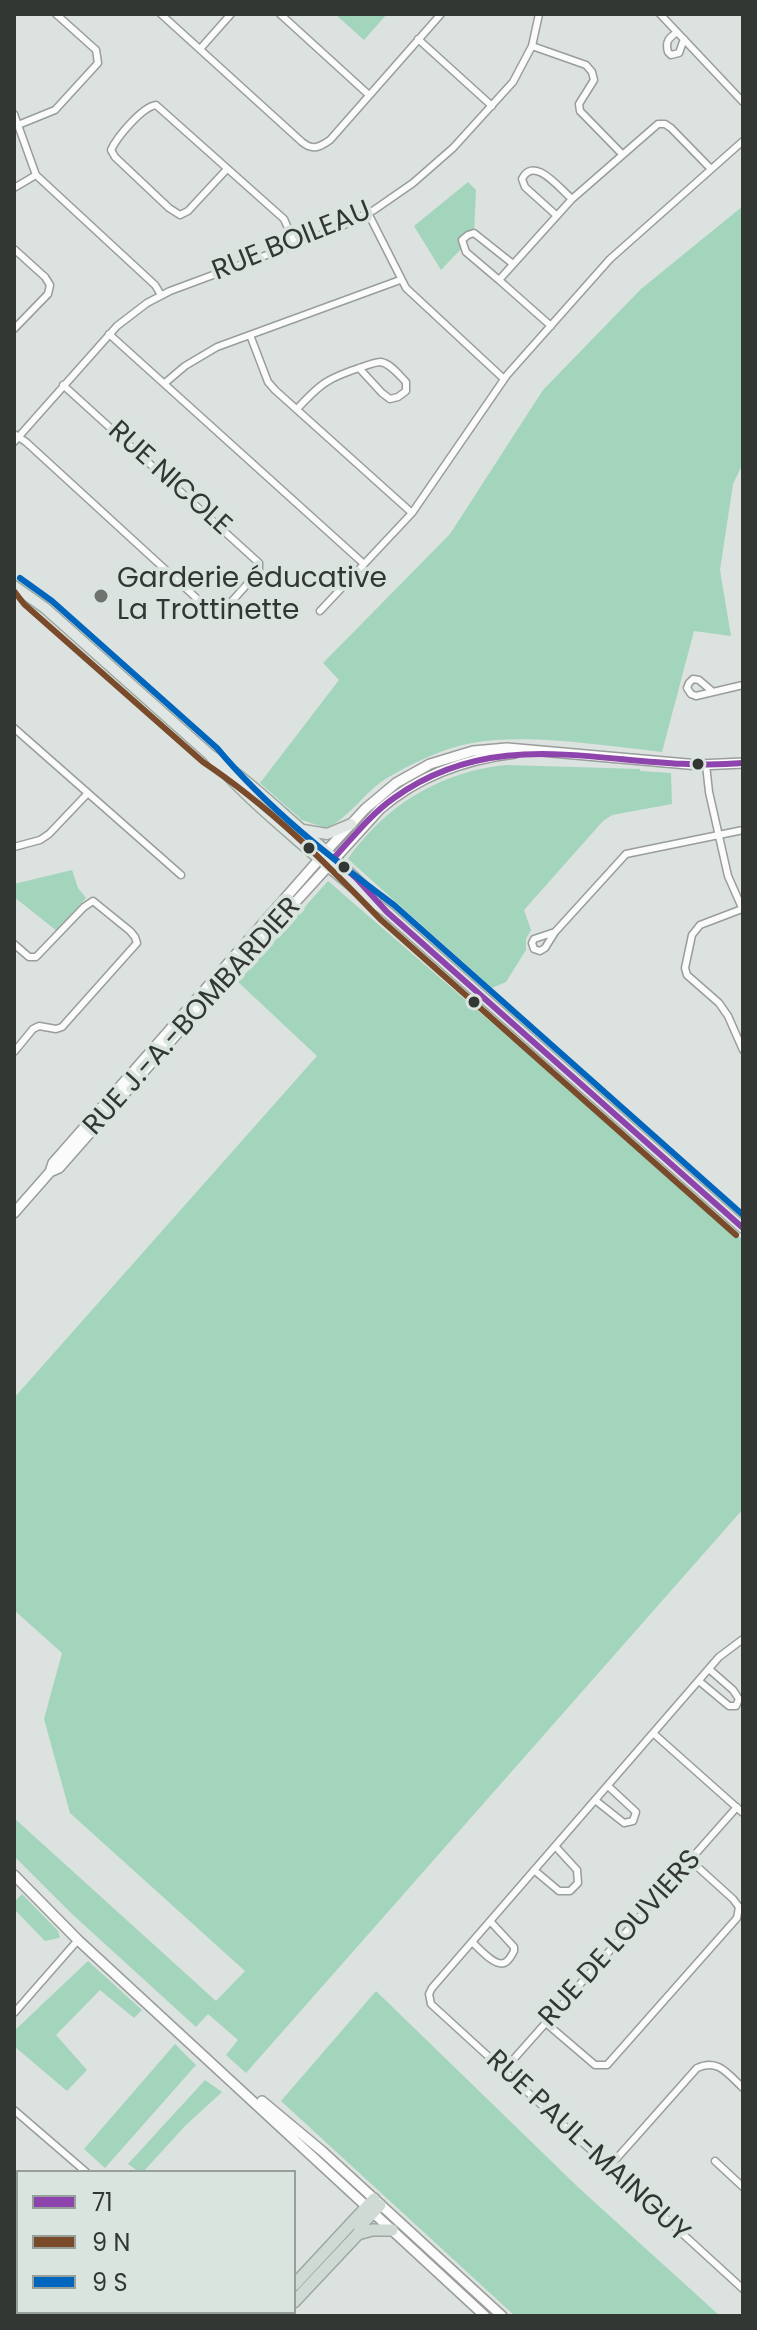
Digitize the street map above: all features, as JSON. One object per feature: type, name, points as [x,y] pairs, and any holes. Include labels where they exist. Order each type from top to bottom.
[{"type":"highway","points":[[296,2300],[358,2234],[374,2206]]},
{"type":"highway","points":[[296,2283],[374,2206]]},
{"type":"highway","points":[[358,2234],[392,2230]]},
{"type":"main road","points":[[14,575],[31,597]]},
{"type":"main road","points":[[14,586],[31,597],[210,755],[235,771],[301,830],[327,859]]},
{"type":"main road","points":[[210,755],[228,778],[327,859],[356,878],[387,912],[743,1228]]},
{"type":"main road","points":[[301,830],[327,834],[351,824]]},
{"type":"street","points":[[18,125],[55,110],[98,63],[96,50],[56,14]]},
{"type":"street","points":[[161,14],[305,145],[320,147],[330,140],[441,14]]},
{"type":"street","points":[[200,49],[231,14]]},
{"type":"street","points":[[280,14],[369,95]]},
{"type":"street","name":"RUE BOILEAU","points":[[15,437],[109,334],[133,313],[161,295],[334,230],[368,213],[431,169],[513,82],[532,46],[539,14]]},
{"type":"street","points":[[660,14],[743,102]]},
{"type":"street","points":[[677,32],[667,40],[671,55],[679,53],[684,39]]},
{"type":"street","points":[[418,39],[492,106]]},
{"type":"street","points":[[532,46],[586,65],[592,72],[594,80],[579,104],[580,111],[622,154]]},
{"type":"street","points":[[227,169],[188,211],[180,215],[169,208],[111,150],[142,113],[151,105],[156,105],[284,219],[295,244]]},
{"type":"street","points":[[14,114],[36,175],[155,285],[161,295]]},
{"type":"street","points":[[499,280],[572,199],[658,124],[665,124],[711,169]]},
{"type":"street","points":[[320,611],[412,513],[504,379],[610,259],[743,141]]},
{"type":"street","points":[[556,215],[525,187],[522,179],[526,172],[540,170],[572,199]]},
{"type":"street","points":[[14,188],[36,175]]},
{"type":"street","points":[[368,213],[400,280],[504,379]]},
{"type":"street","points":[[513,264],[474,233],[462,240],[466,252],[551,326]]},
{"type":"street","points":[[14,249],[50,285],[48,294],[14,329]]},
{"type":"street","points":[[165,383],[185,366],[217,347],[400,280]]},
{"type":"street","points":[[109,334],[364,564]]},
{"type":"street","points":[[250,335],[268,382],[412,513]]},
{"type":"street","points":[[297,409],[327,380],[359,368],[376,362],[384,363],[406,382],[406,391],[390,399],[359,368]]},
{"type":"street","name":"RUE NICOLE","points":[[15,437],[204,605],[218,612],[224,610],[259,571],[259,563],[63,385]]},
{"type":"street","points":[[713,692],[743,685]]},
{"type":"street","points":[[14,728],[181,875]]},
{"type":"street","points":[[327,859],[351,824],[387,789],[435,762],[462,753],[491,748],[706,765],[743,763]]},
{"type":"street","points":[[327,859],[385,805],[426,778],[470,761],[512,753],[543,752]]},
{"type":"street","points":[[706,765],[728,876],[743,910],[700,925],[692,935],[685,968],[687,975],[719,1003],[743,1050]]},
{"type":"street","points":[[14,847],[45,838],[88,793]]},
{"type":"street","points":[[555,932],[626,854],[743,830]]},
{"type":"street","name":"RUE J.-A.-BOMBARDIER","points":[[14,1213],[50,1172],[53,1163],[327,859]]},
{"type":"street","points":[[14,944],[29,957],[36,957],[70,918],[93,901],[135,937],[137,943],[62,1027],[39,1026],[33,1029],[14,1052]]},
{"type":"street","points":[[490,1921],[514,1947],[502,1964],[472,1942],[490,1921],[534,1870],[595,1800],[608,1786],[653,1733],[699,1681],[719,1657],[743,1639]]},
{"type":"street","points":[[699,1681],[729,1706],[736,1706],[739,1699],[733,1690],[709,1669]]},
{"type":"street","points":[[653,1733],[740,1810]]},
{"type":"street","points":[[595,1800],[624,1823],[633,1821],[636,1812],[608,1786]]},
{"type":"street","name":"RUE DE LOUVIERS","points":[[504,2070],[740,1810]]},
{"type":"street","points":[[534,1870],[559,1891],[570,1891],[575,1887],[579,1876],[577,1870],[555,1846]]},
{"type":"street","points":[[547,2024],[595,2065],[607,2065],[737,1918],[739,1907],[733,1899],[691,1861]]},
{"type":"street","points":[[14,1875],[78,1940],[197,2049],[502,2316]]},
{"type":"street","points":[[14,2013],[78,1940]]},
{"type":"street","name":"RUE PAUL-MAINGUY","points":[[472,1942],[432,1988],[429,1994],[431,2004],[741,2284]]},
{"type":"street","points":[[609,2167],[697,2068],[707,2063],[714,2064],[743,2088]]},
{"type":"street","points":[[14,2110],[84,2170]]},
{"type":"street","points":[[715,2161],[743,2187]]},
{"type":"street","points":[[374,2206],[392,2230],[485,2316]]},
{"type":"green space","points":[[335,14],[387,14],[364,40]]},
{"type":"green space","points":[[468,182],[476,190],[474,233],[468,235],[463,247],[441,270],[414,226]]},
{"type":"green space","points":[[743,206],[743,463],[733,484],[720,570],[731,636],[694,631],[662,752],[542,740],[472,743],[428,757],[387,778],[343,818],[326,828],[302,820],[260,783],[339,680],[323,663],[450,534],[543,390],[641,289]]},
{"type":"green space","points":[[506,765],[640,769],[671,773],[672,804],[612,815],[603,821],[524,910],[531,930],[526,939],[526,950],[506,982],[492,988],[348,859],[382,820],[414,796],[449,778]]},
{"type":"green space","points":[[72,870],[78,888],[86,898],[57,931],[14,897],[14,884]]},
{"type":"green space","points":[[328,881],[743,1240],[743,1509],[246,2073],[226,2055],[238,2040],[208,2014],[196,2027],[72,1914],[14,1856],[14,1818],[216,2001],[245,1971],[70,1813],[44,1719],[62,1653],[14,1610],[14,1398],[317,1056],[238,982]]},
{"type":"green space","points":[[22,1894],[58,1931],[59,1938],[45,1941],[14,1909],[14,1902]]},
{"type":"green space","points":[[88,1961],[142,2010],[134,2018],[100,1990],[56,2035],[87,2070],[67,2091],[14,2046],[14,2031]]},
{"type":"green space","points":[[376,1991],[580,2189],[720,2316],[515,2316],[281,2101]]},
{"type":"green space","points":[[175,2044],[196,2065],[105,2168],[84,2149]]},
{"type":"green space","points":[[205,2080],[222,2092],[145,2170],[136,2170],[128,2164]]},
{"type":"transit line","points":[[20,578],[52,601],[217,748],[257,791],[301,831],[394,905],[743,1215]]},
{"type":"transit line","points":[[14,591],[24,604],[203,762],[251,797],[296,836],[380,919],[736,1235]]},
{"type":"transit line","name":"71","points":[[743,763],[652,762],[564,755],[521,755],[478,760],[436,774],[394,798],[370,818],[334,858],[387,912],[743,1228]]},
{"type":"place","name":"Garderie éducative La Trottinette","points":[[101,596]]}]
